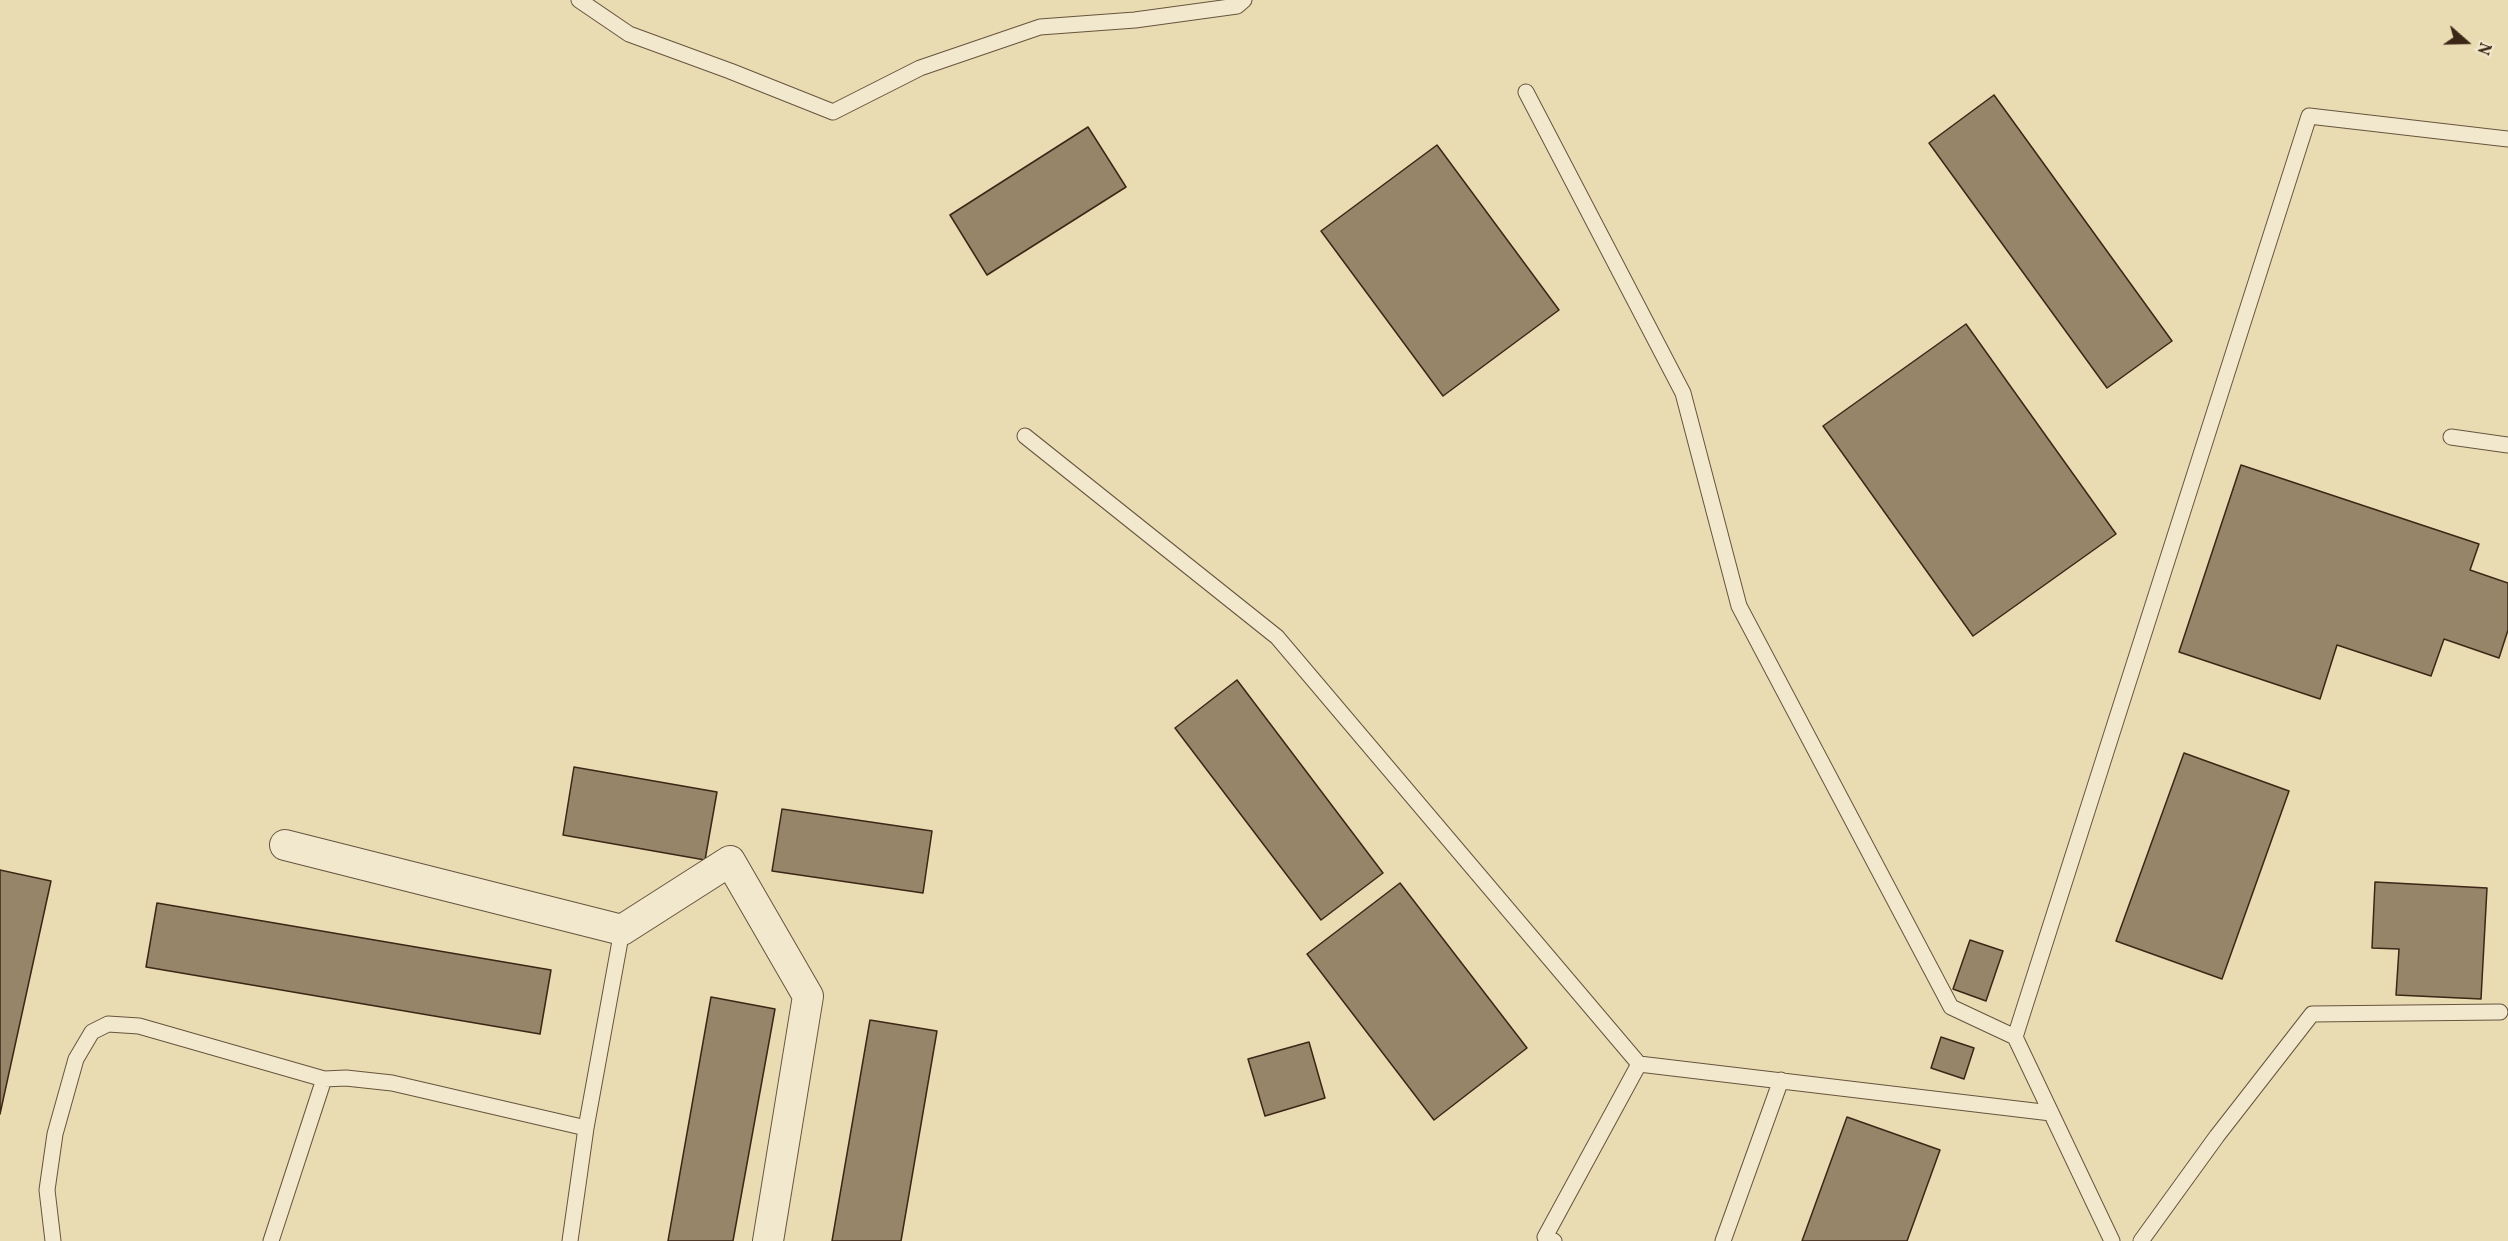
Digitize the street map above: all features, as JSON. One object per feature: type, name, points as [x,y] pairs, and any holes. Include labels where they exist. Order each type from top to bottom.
[{"type":"street","points":[[285,845],[622,930],[730,861],[808,996],[768,1241]]},
{"type":"lane","points":[[579,0],[629,34],[730,70],[833,112],[920,68],[1040,27],[1136,20],[1237,6],[1244,0]]},
{"type":"lane","points":[[1526,92],[1683,393],[1739,606],[1951,1007],[2015,1037],[2112,1241]]},
{"type":"lane","points":[[2015,1037],[2309,116],[2508,139]]},
{"type":"lane","points":[[1025,436],[1277,636],[1639,1064],[2051,1113]]},
{"type":"lane","points":[[2451,437],[2508,446]]},
{"type":"lane","points":[[570,1241],[586,1128],[622,930]]},
{"type":"lane","points":[[2141,1241],[2217,1136],[2312,1014],[2500,1012]]},
{"type":"lane","points":[[53,1241],[47,1190],[55,1134],[76,1059],[92,1032],[108,1024],[139,1026],[324,1080],[345,1078],[392,1083],[586,1128]]},
{"type":"lane","points":[[1554,1241],[1545,1237],[1639,1064]]},
{"type":"lane","points":[[271,1241],[324,1080]]},
{"type":"lane","points":[[1723,1241],[1781,1080]]},
{"type":"building","points":[[1994,95],[2172,341],[2107,388],[1929,143]]},
{"type":"building","points":[[1088,127],[1126,187],[987,275],[950,215]]},
{"type":"building","points":[[1437,145],[1559,310],[1443,396],[1321,231]]},
{"type":"building","points":[[1966,324],[2116,534],[1973,636],[1823,426]]},
{"type":"building","points":[[2241,465],[2479,544],[2470,570],[2508,583],[2508,630],[2499,658],[2444,639],[2431,676],[2337,645],[2320,699],[2179,652]]},
{"type":"building","points":[[1237,680],[1383,873],[1321,920],[1175,728]]},
{"type":"building","points":[[2184,753],[2289,791],[2222,979],[2116,941]]},
{"type":"building","points":[[574,767],[717,792],[705,860],[563,835]]},
{"type":"building","points":[[782,809],[932,831],[923,893],[772,871]]},
{"type":"building","points":[[0,870],[51,881],[0,1114]]},
{"type":"building","points":[[2375,882],[2487,888],[2481,999],[2396,995],[2399,949],[2372,948]]},
{"type":"building","points":[[1400,883],[1527,1048],[1434,1120],[1307,954]]},
{"type":"building","points":[[157,903],[551,970],[540,1034],[146,967]]},
{"type":"building","points":[[1970,940],[2003,951],[1986,1001],[1953,989]]},
{"type":"building","points":[[711,997],[775,1009],[733,1241],[668,1241]]},
{"type":"building","points":[[870,1020],[937,1031],[901,1241],[832,1241]]},
{"type":"building","points":[[1941,1037],[1974,1048],[1964,1079],[1931,1068]]},
{"type":"building","points":[[1309,1042],[1325,1098],[1265,1116],[1248,1059]]},
{"type":"building","points":[[1847,1117],[1940,1150],[1907,1241],[1802,1241]]}]
